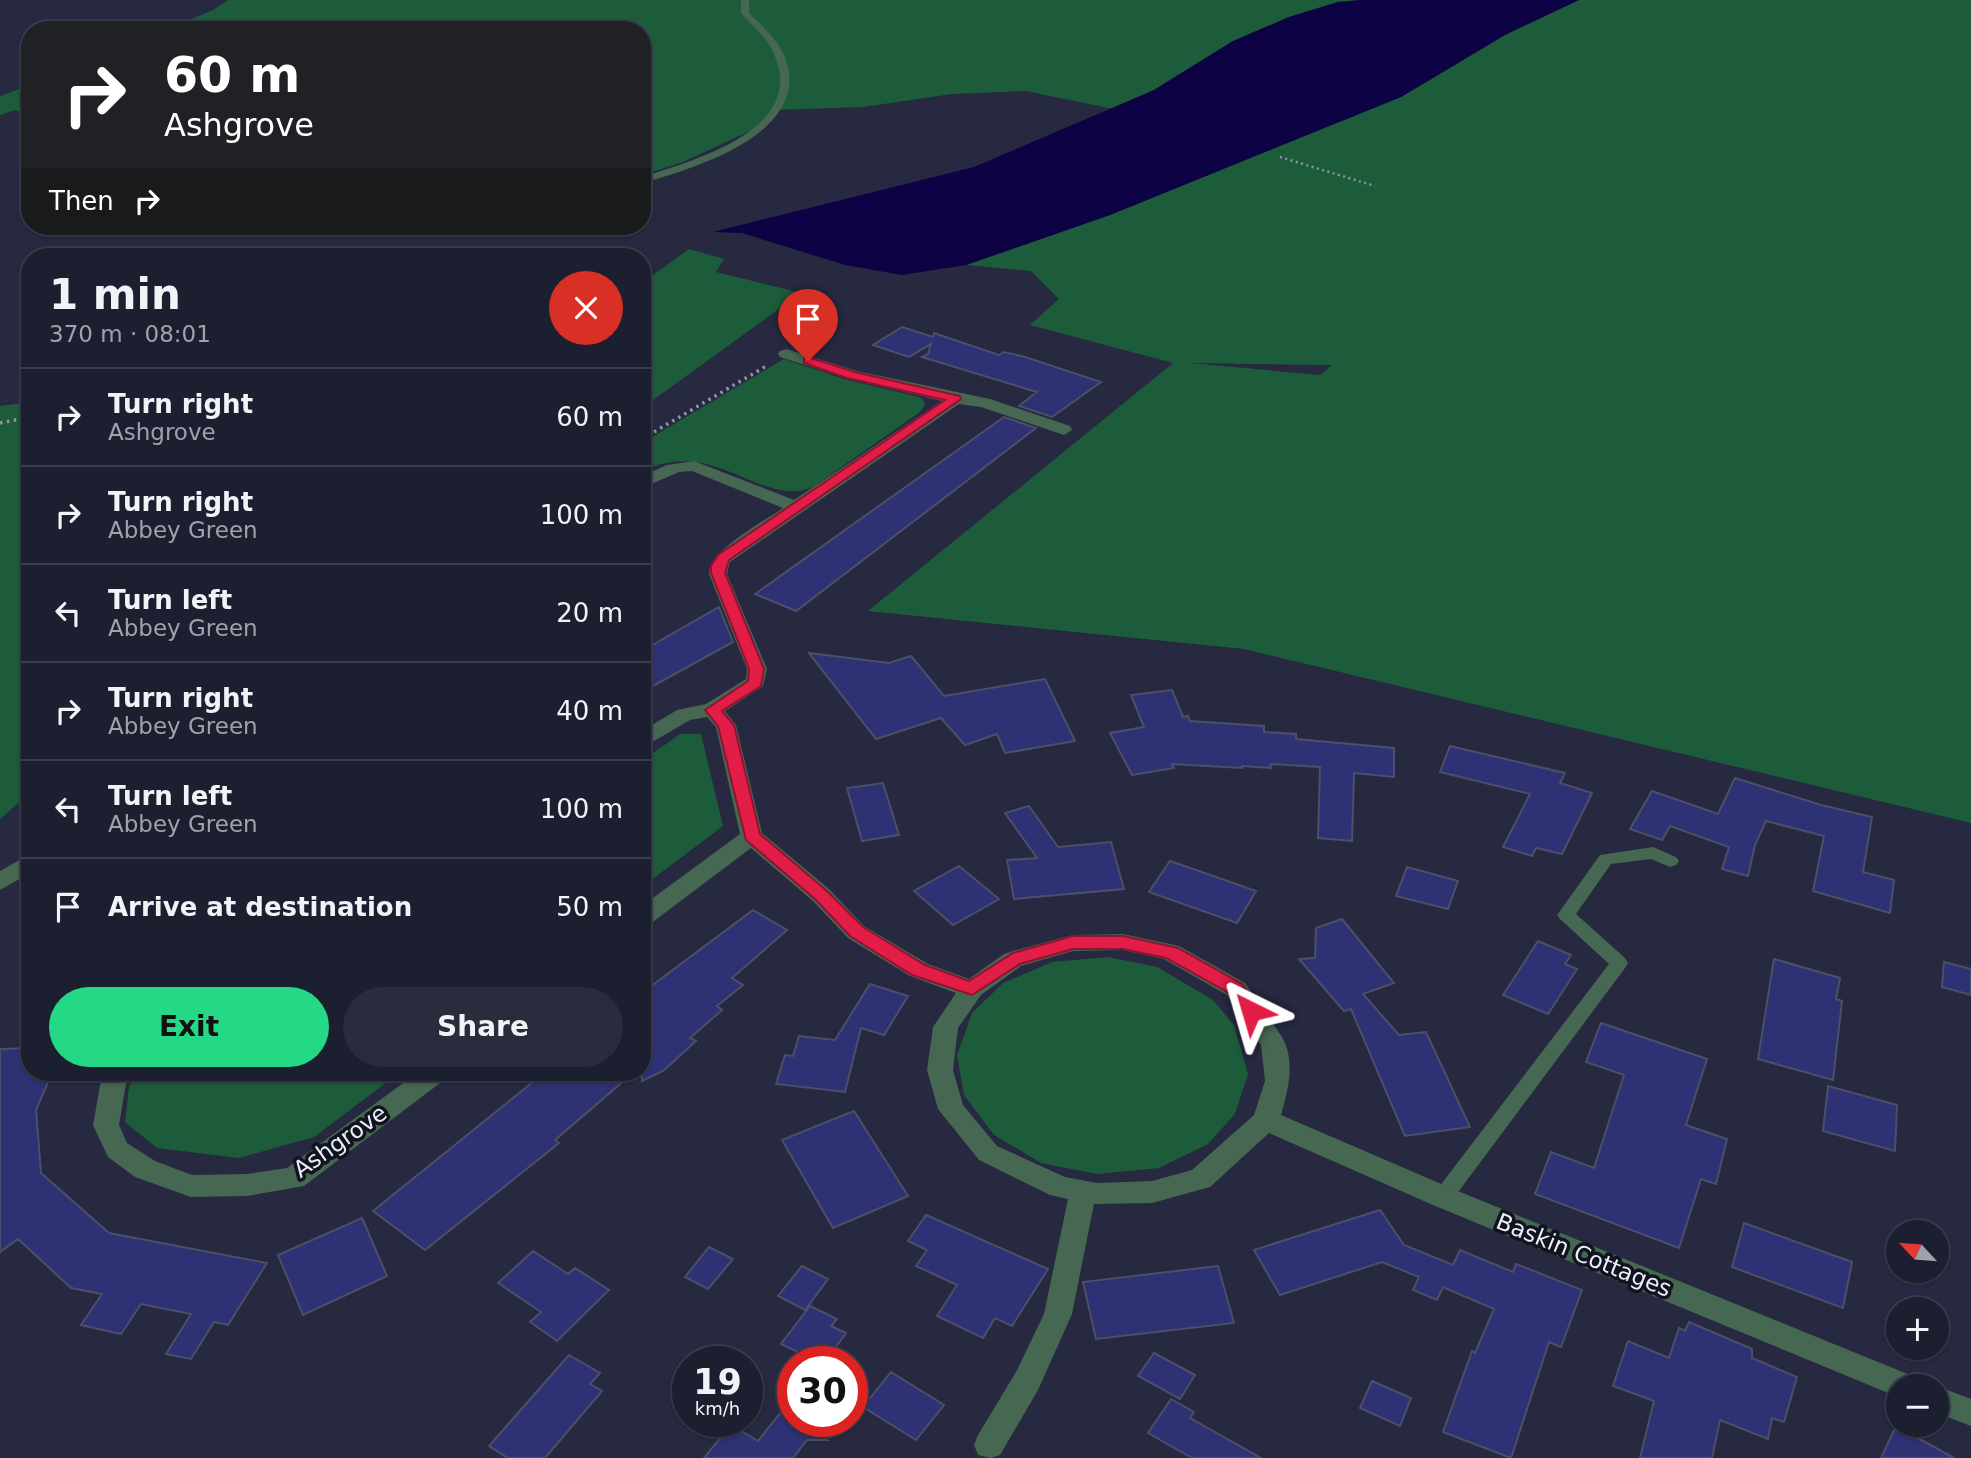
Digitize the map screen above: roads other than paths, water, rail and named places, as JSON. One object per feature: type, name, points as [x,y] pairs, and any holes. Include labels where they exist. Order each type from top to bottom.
[{"type":"street","points":[[786,354],[852,375],[955,399],[984,403],[1064,429]]},
{"type":"street","points":[[651,735],[684,714],[712,710],[756,682],[757,669],[718,573],[718,566],[723,558],[955,399]]},
{"type":"street","points":[[651,478],[670,468],[694,466],[796,507]]},
{"type":"street","points":[[712,710],[726,725],[752,836],[821,895],[856,932],[919,970],[972,989]]},
{"type":"street","points":[[651,911],[752,836]]},
{"type":"street","points":[[0,882],[21,868]]},
{"type":"street","points":[[1123,942],[1171,952],[1236,989],[1273,1044],[1278,1081],[1266,1120],[1212,1171],[1200,1178],[1152,1192],[1097,1194],[1060,1187],[988,1153],[951,1109],[940,1070],[946,1027],[972,989],[1013,960],[1073,943],[1123,942]]},
{"type":"street","name":"Ashgrove","points":[[114,1081],[106,1125],[117,1150],[145,1169],[191,1186],[247,1185],[294,1178],[424,1081]]},
{"type":"street","name":"Baskin Cottages","points":[[1266,1120],[1443,1197],[1886,1379]]},
{"type":"street","points":[[989,1445],[1027,1381],[1058,1314],[1083,1191]]},
{"type":"street","points":[[1949,1404],[1971,1413]]},
{"type":"lane","points":[[651,177],[706,158],[755,135],[769,123],[782,101],[784,69],[774,44],[745,13],[745,0]]},
{"type":"lane","points":[[1443,1197],[1619,963],[1566,915],[1606,859],[1653,853],[1670,861]]}]
